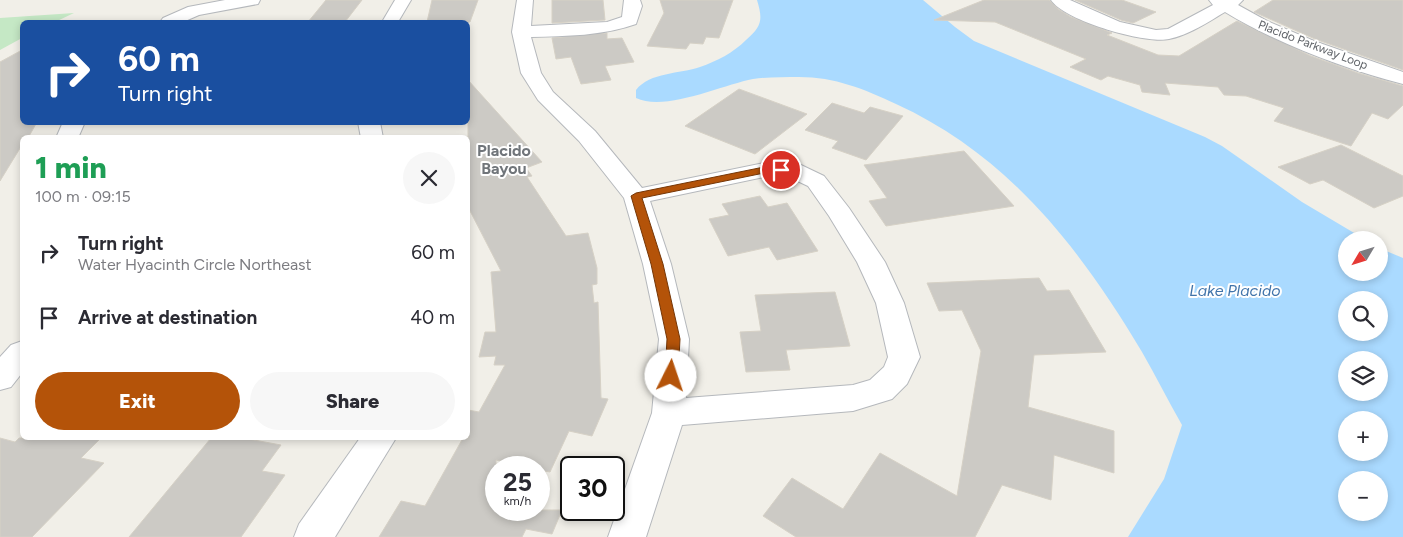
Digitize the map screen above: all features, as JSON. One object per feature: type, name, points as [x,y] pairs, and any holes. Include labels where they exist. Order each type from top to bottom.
[{"type":"street","points":[[174,20],[194,11],[252,0]]},
{"type":"street","points":[[391,20],[404,0]]},
{"type":"street","points":[[525,0],[521,32],[531,73],[545,96],[588,136],[636,196],[657,264],[674,339],[669,413],[627,537]]},
{"type":"street","points":[[521,32],[610,27],[630,20],[633,6],[632,0]]},
{"type":"street","points":[[1059,0],[1076,10],[1128,29],[1146,34],[1163,35],[1173,33],[1226,2]]},
{"type":"street","name":"Placido Parkway Loop","points":[[1226,2],[1403,62]]},
{"type":"street","name":"Placido Parkway Loop","points":[[1226,2],[1238,14],[1264,27],[1305,44],[1403,78]]},
{"type":"street","points":[[636,196],[769,169],[793,170],[816,181],[840,213],[871,262],[890,303],[904,357],[896,375],[880,390],[853,398],[669,413]]},
{"type":"street","points":[[0,378],[20,355]]},
{"type":"street","points":[[313,537],[378,440]]},
{"type":"green space","points":[[74,13],[59,20],[20,20],[20,39],[0,50],[0,18]]},
{"type":"water","name":"Lake Placido","points":[[757,0],[923,0],[974,41],[1205,137],[1222,146],[1302,202],[1351,231],[1338,231],[1338,281],[1388,281],[1388,252],[1403,258],[1403,537],[1128,537],[1164,479],[1182,425],[1142,352],[1093,277],[1038,208],[1007,177],[973,150],[936,125],[896,104],[861,89],[825,79],[788,77],[753,79],[678,100],[662,102],[636,98],[636,90],[649,80],[666,74],[700,67],[730,53],[755,31],[760,18]]},
{"type":"building","points":[[326,0],[362,0],[347,20],[310,20]]},
{"type":"building","points":[[432,0],[478,0],[470,22],[470,20],[427,20]]},
{"type":"building","points":[[552,0],[603,0],[605,20],[552,23]]},
{"type":"building","points":[[660,0],[733,0],[719,38],[706,37],[703,44],[690,43],[686,49],[647,46],[664,13]]},
{"type":"building","points":[[984,0],[1049,0],[1058,9],[1071,17],[1112,33],[1107,35],[1158,55],[1179,56],[1237,21],[1311,56],[1358,73],[1403,86],[1403,105],[1388,119],[1372,113],[1351,146],[1274,121],[1284,108],[1246,96],[1224,95],[1218,87],[1165,83],[1170,95],[1142,92],[1140,85],[1108,76],[1101,80],[1070,67],[1086,59],[995,22],[934,20]]},
{"type":"building","points":[[1075,0],[1122,0],[1156,12],[1133,23],[1121,20]]},
{"type":"building","points":[[1273,0],[1403,0],[1403,70],[1315,39],[1254,12]]},
{"type":"building","points":[[607,33],[607,39],[622,38],[634,62],[605,66],[611,80],[581,84],[571,57],[556,59],[552,38]]},
{"type":"building","points":[[20,51],[20,125],[35,125],[30,135],[20,135],[20,148],[0,181],[0,62]]},
{"type":"building","points":[[470,82],[542,162],[526,168],[532,176],[527,177],[566,236],[588,233],[597,268],[597,284],[592,285],[594,303],[598,302],[601,398],[608,399],[592,436],[569,431],[550,472],[550,456],[485,456],[485,521],[550,521],[550,510],[560,510],[560,515],[552,534],[526,529],[522,537],[379,537],[401,501],[425,506],[462,440],[470,440],[470,410],[479,412],[505,365],[494,365],[496,356],[479,357],[485,332],[496,332],[491,272],[501,271],[470,211],[470,135],[468,135],[468,125],[470,125]]},
{"type":"building","points":[[739,89],[807,114],[755,154],[685,126]]},
{"type":"building","points":[[832,103],[864,113],[870,107],[903,116],[866,160],[832,148],[838,141],[805,130]]},
{"type":"building","points":[[1341,145],[1403,176],[1403,196],[1374,208],[1323,180],[1310,184],[1278,167]]},
{"type":"building","points":[[964,151],[1014,206],[886,226],[869,201],[887,198],[864,165]]},
{"type":"building","points":[[760,196],[768,207],[787,203],[818,251],[777,260],[769,247],[728,256],[709,219],[729,215],[722,204]]},
{"type":"building","points":[[1039,278],[1047,291],[1069,290],[1106,352],[1034,355],[1028,407],[1114,431],[1114,473],[1054,455],[1051,500],[1002,485],[975,537],[796,537],[763,516],[792,478],[843,509],[880,453],[957,496],[981,351],[962,310],[939,311],[927,283]]},
{"type":"building","points":[[835,292],[850,346],[786,350],[790,370],[746,372],[740,332],[761,331],[755,295]]},
{"type":"building","points":[[0,438],[15,442],[19,438],[20,440],[99,440],[81,458],[104,463],[32,537],[0,537]]},
{"type":"building","points":[[209,440],[254,440],[281,445],[262,471],[285,475],[241,537],[129,537]]},
{"type":"district","name":"Placido Bayou","points":[[504,159]]},
{"type":"route","points":[[671,376],[674,339],[657,264],[636,196],[769,169],[781,170]]}]
